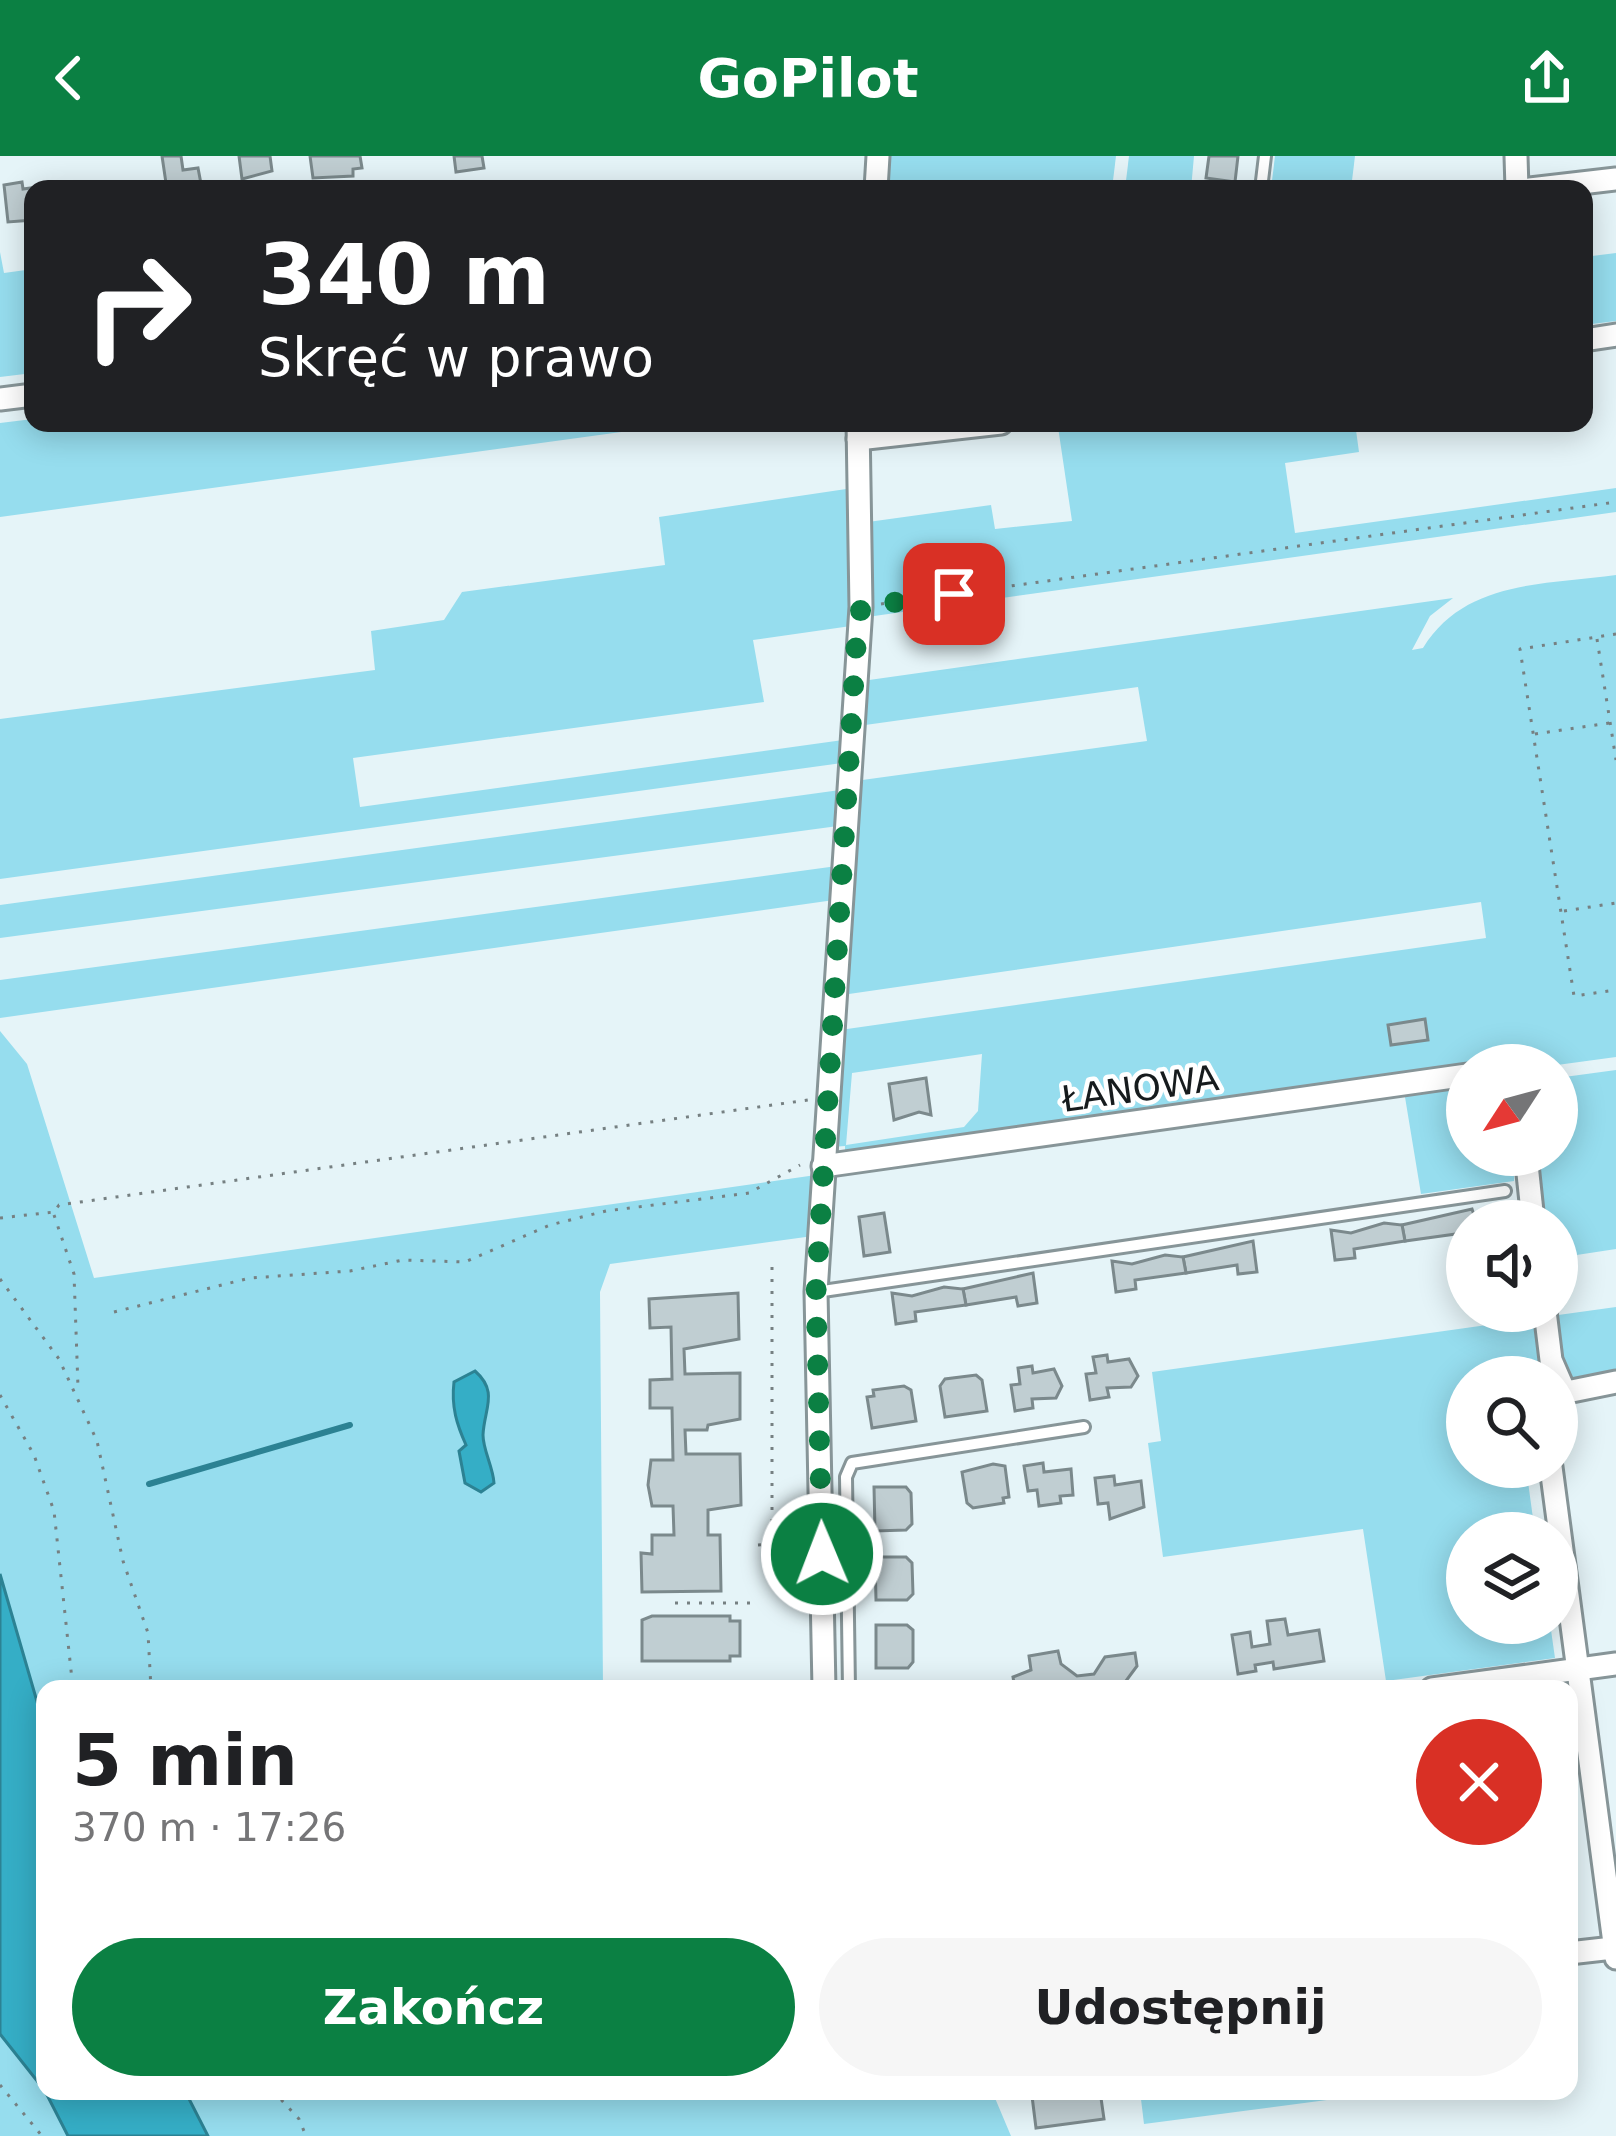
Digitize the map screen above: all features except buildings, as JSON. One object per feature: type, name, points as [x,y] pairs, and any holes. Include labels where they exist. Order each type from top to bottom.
[{"type":"street","points":[[824,1680],[816,1292],[861,607],[858,432]]},
{"type":"street","name":"ŁANOWA","points":[[824,1160],[1446,1078]]},
{"type":"street","points":[[1578,1389],[1616,1382]]},
{"type":"street","points":[[1554,1488],[1615,1952],[1578,1953]]},
{"type":"street","points":[[1498,1680],[1616,1664]]},
{"type":"lane","points":[[816,1292],[1505,1191]]},
{"type":"lane","points":[[849,1680],[846,1477],[852,1463],[1084,1427]]},
{"type":"path","points":[[861,607],[1616,502]]},
{"type":"path","points":[[1616,634],[1520,649],[1574,996],[1616,990]]},
{"type":"path","points":[[1597,638],[1616,760]]},
{"type":"path","points":[[1533,735],[1613,723]]},
{"type":"path","points":[[1561,912],[1616,903]]},
{"type":"path","points":[[0,1218],[54,1212],[59,1205],[828,1099]]},
{"type":"path","points":[[114,1312],[250,1278],[350,1271],[403,1260],[465,1262],[550,1225],[606,1211],[749,1192],[824,1160]]},
{"type":"path","points":[[54,1212],[74,1274],[74,1361],[80,1395],[97,1441],[123,1561],[148,1633],[151,1680]]},
{"type":"path","points":[[758,1545],[772,1544],[772,1263]]},
{"type":"path","points":[[0,1279],[80,1395]]},
{"type":"path","points":[[0,1395],[34,1455],[54,1510],[72,1680]]},
{"type":"path","points":[[675,1603],[758,1603]]},
{"type":"path","points":[[0,2085],[41,2136]]},
{"type":"path","points":[[281,2100],[299,2119],[305,2136]]},
{"type":"shaded area","points":[[890,156],[1116,156],[1113,180],[889,180]]},
{"type":"shaded area","points":[[1129,156],[1194,156],[1192,180],[1126,180]]},
{"type":"shaded area","points":[[1275,156],[1355,156],[1352,180],[1272,180]]},
{"type":"shaded area","points":[[0,252],[4,273],[24,270],[24,374],[0,377]]},
{"type":"shaded area","points":[[1616,253],[1616,321],[1593,324],[1593,256]]},
{"type":"shaded area","points":[[24,420],[24,432],[621,432],[0,517],[0,423]]},
{"type":"shaded area","points":[[1059,432],[1356,432],[1359,452],[1285,463],[1295,533],[1616,488],[1616,512],[867,617],[868,522],[991,505],[995,529],[1072,521]]},
{"type":"shaded area","points":[[853,488],[851,626],[753,640],[764,702],[353,758],[360,807],[843,740],[842,763],[0,879],[0,719],[375,670],[371,631],[444,620],[462,592],[665,565],[659,517]]},
{"type":"shaded area","points":[[1616,575],[1616,1057],[1578,1062],[1578,1044],[1446,1044],[1446,1068],[845,1155],[845,1146],[831,1147],[840,1030],[1486,938],[1481,902],[842,995],[855,781],[1147,741],[1138,687],[858,726],[862,681],[1453,598],[1430,616],[1412,650],[1423,648],[1461,609],[1534,585]],"holes":[[[982,1054],[978,1111],[964,1127],[846,1145],[852,1073]]]},
{"type":"shaded area","points":[[840,790],[838,826],[0,938],[0,905]]},
{"type":"shaded area","points":[[837,866],[834,900],[0,1018],[0,980]]},
{"type":"shaded area","points":[[0,1031],[27,1064],[94,1278],[816,1175],[813,1236],[610,1264],[600,1292],[603,1680],[36,1680],[36,2100],[996,2100],[1011,2136],[0,2136]]},
{"type":"shaded area","points":[[1616,1070],[1616,1249],[1578,1255],[1578,1200],[1538,1200],[1536,1176],[1578,1176],[1578,1075]]},
{"type":"shaded area","points":[[1446,1086],[1446,1176],[1514,1176],[1514,1181],[1421,1194],[1404,1091]]},
{"type":"shaded area","points":[[1616,1307],[1616,1379],[1578,1381],[1578,1356],[1558,1356],[1554,1332],[1578,1332],[1578,1312]]},
{"type":"shaded area","points":[[1446,1331],[1539,1332],[1542,1356],[1446,1356],[1446,1488],[1529,1488],[1532,1512],[1446,1512],[1446,1644],[1553,1644],[1555,1658],[1386,1680],[1363,1529],[1163,1557],[1148,1443],[1161,1441],[1152,1372]]},
{"type":"shaded area","points":[[475,1371],[487,1386],[483,1435],[494,1483],[481,1492],[465,1483],[459,1451],[466,1445],[453,1400],[454,1382]]},
{"type":"shaded area","points":[[0,1574],[36,1698],[36,2080],[0,2034]]},
{"type":"shaded area","points":[[50,2100],[190,2100],[208,2136],[68,2136]]},
{"type":"shaded area","points":[[1141,2100],[1327,2100],[1144,2124]]},
{"type":"waterway","points":[[149,1484],[350,1425]]},
{"type":"route","points":[[822,1554],[816,1292],[861,607],[954,594]]}]
